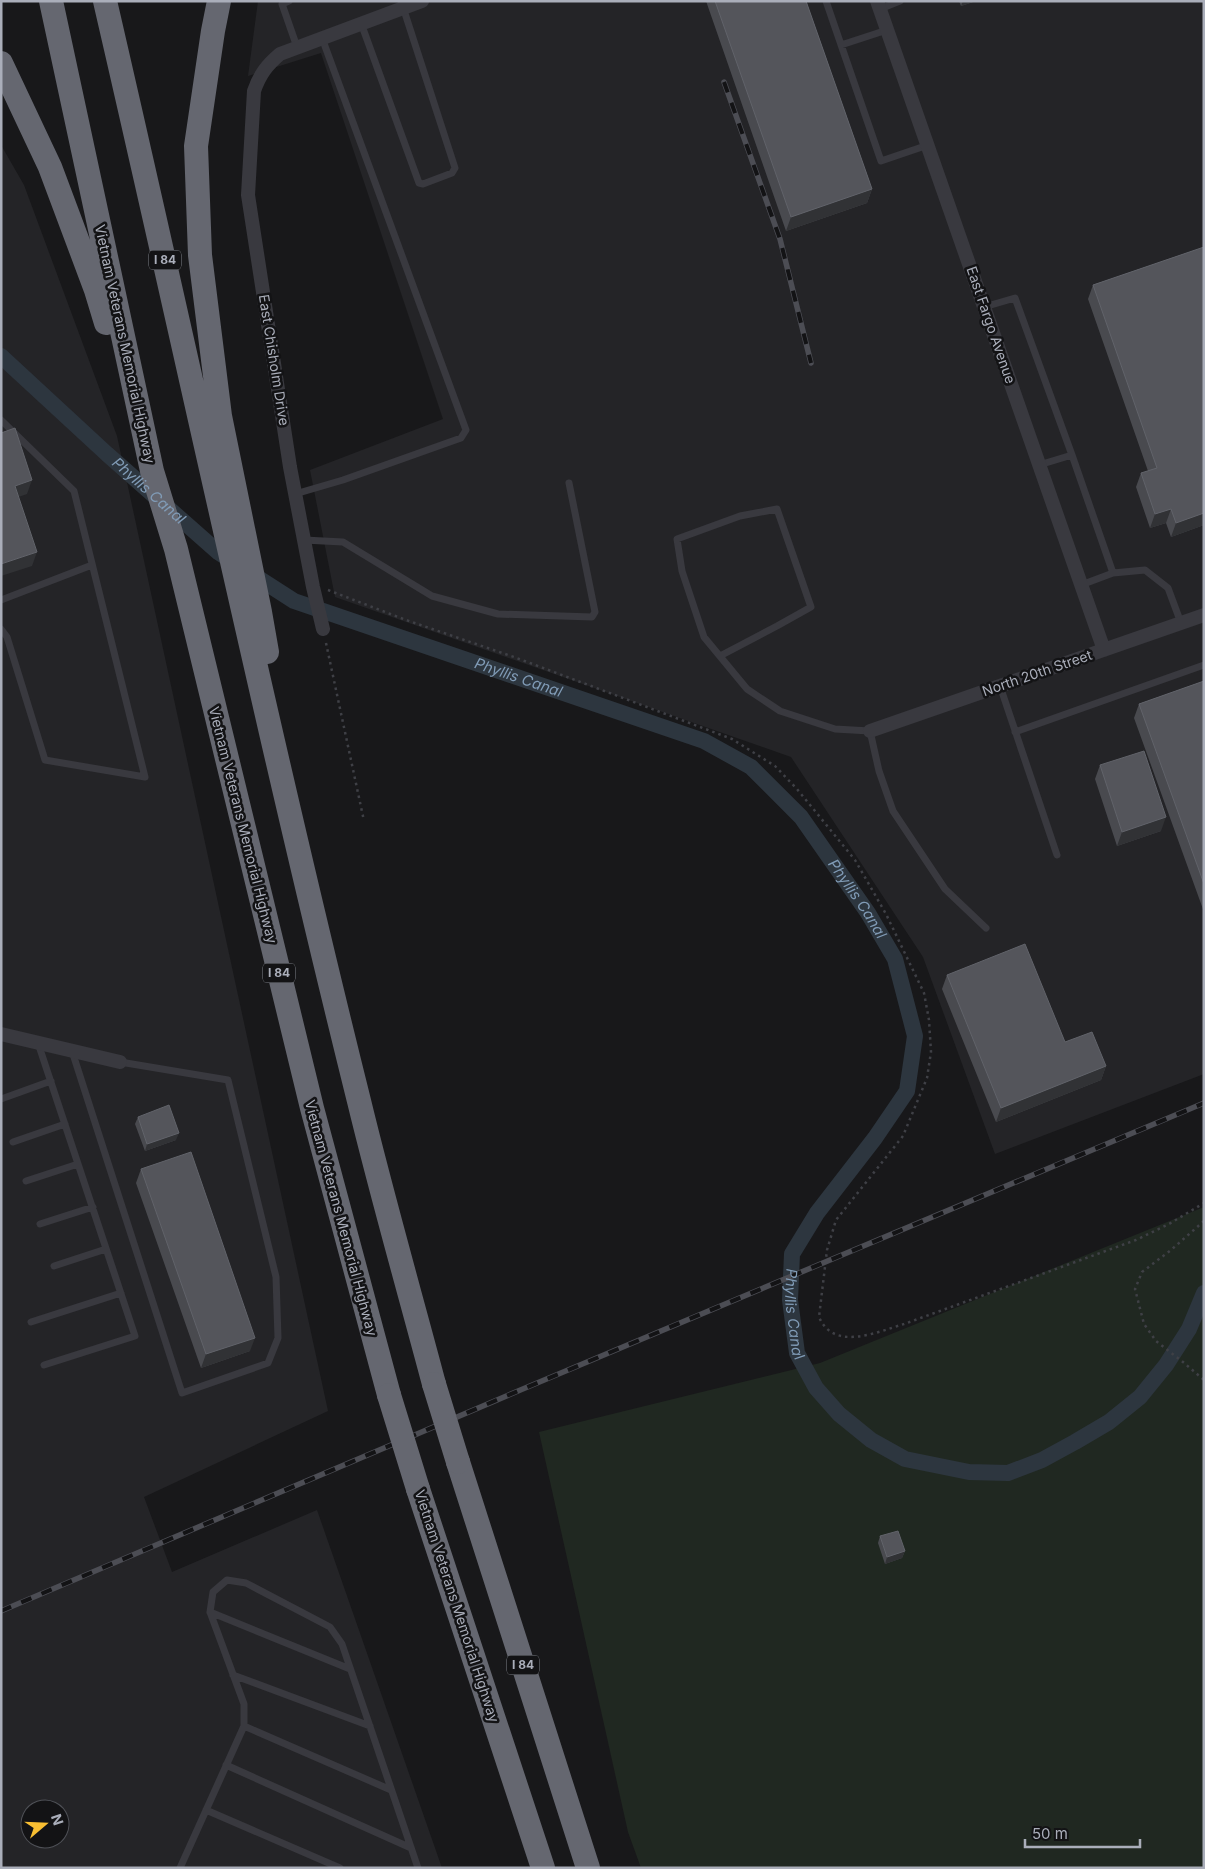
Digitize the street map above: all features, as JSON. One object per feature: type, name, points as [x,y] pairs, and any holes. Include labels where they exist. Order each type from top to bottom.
[{"type":"highway","name":"Vietnam Veterans Memorial Highway","points":[[51,1],[152,471],[176,549],[312,1108],[389,1395],[418,1489],[543,1868]]},
{"type":"highway","name":"I 84","points":[[105,1],[238,592],[359,1102],[434,1384],[588,1868]]},
{"type":"highway","points":[[219,1],[212,31],[196,146],[200,255],[220,416],[260,612],[297,842]]},
{"type":"highway","points":[[1,63],[50,167],[96,290],[152,471]]},
{"type":"street","name":"East Chisholm Drive","points":[[323,629],[295,494],[248,195],[254,90],[259,76],[267,65],[280,54],[402,5],[422,1]]},
{"type":"street","name":"East Fargo Avenue","points":[[879,5],[1104,650]]},
{"type":"street","name":"North 20th Street","points":[[870,731],[1204,615]]},
{"type":"street","points":[[1,1034],[120,1062]]},
{"type":"lane","points":[[288,1],[282,4],[297,47]]},
{"type":"lane","points":[[826,1],[881,161],[928,145]]},
{"type":"lane","points":[[879,5],[900,1]]},
{"type":"lane","points":[[361,23],[420,183],[423,184],[452,173],[455,168],[402,5]]},
{"type":"lane","points":[[841,46],[887,30]]},
{"type":"lane","points":[[295,494],[342,480],[461,438],[466,430],[322,38]]},
{"type":"lane","points":[[984,307],[1015,298],[1113,573]]},
{"type":"lane","points":[[1,420],[74,491],[145,776],[45,760],[7,637],[1,629]]},
{"type":"lane","points":[[1039,465],[1072,455]]},
{"type":"lane","points":[[304,540],[343,542],[432,596],[498,614],[592,616],[595,612],[569,483]]},
{"type":"lane","points":[[720,656],[810,607],[777,509],[740,516],[677,539],[682,571],[704,637],[747,689],[780,711],[835,729],[870,731],[879,771],[893,811],[945,889],[986,928]]},
{"type":"lane","points":[[1,600],[92,565]]},
{"type":"lane","points":[[1081,585],[1113,573],[1145,570],[1168,588],[1181,623]]},
{"type":"lane","points":[[1015,732],[1204,665]]},
{"type":"lane","points":[[1000,686],[1057,855]]},
{"type":"lane","points":[[38,1043],[135,1336],[44,1365]]},
{"type":"lane","points":[[72,1050],[182,1393],[268,1363],[278,1338],[276,1277],[228,1080],[120,1062]]},
{"type":"lane","points":[[1,1099],[51,1081]]},
{"type":"lane","points":[[13,1142],[65,1124]]},
{"type":"lane","points":[[26,1181],[78,1164]]},
{"type":"lane","points":[[40,1224],[93,1207]]},
{"type":"lane","points":[[54,1266],[106,1249]]},
{"type":"lane","points":[[31,1322],[121,1293]]},
{"type":"lane","points":[[180,1868],[244,1726],[244,1704],[210,1612],[213,1592],[227,1580],[246,1584],[330,1627],[342,1644],[418,1868]]},
{"type":"lane","points":[[210,1612],[350,1669]]},
{"type":"lane","points":[[234,1675],[370,1726]]},
{"type":"lane","points":[[244,1726],[391,1790]]},
{"type":"lane","points":[[226,1765],[411,1848]]},
{"type":"lane","points":[[206,1810],[340,1868]]},
{"type":"path","points":[[313,585],[406,620],[514,657],[732,739],[775,766],[797,789],[855,860],[886,914],[924,993],[929,1020],[931,1052],[927,1078],[903,1136],[836,1220],[827,1250],[819,1317],[823,1326],[827,1329],[844,1338],[865,1335],[904,1324],[1136,1240],[1169,1224],[1204,1203]]},
{"type":"path","points":[[323,629],[364,821]]},
{"type":"path","points":[[1204,1221],[1142,1272],[1136,1289],[1144,1324],[1156,1341],[1204,1380]]},
{"type":"shaded area","points":[[258,1],[1204,1],[1204,1074],[995,1154],[923,957],[791,757],[335,597],[310,470],[443,419],[321,53],[248,76]]},
{"type":"shaded area","points":[[1,145],[24,185],[117,436],[328,1411],[144,1497],[172,1572],[317,1510],[442,1868],[1,1868]]},
{"type":"shaded area","points":[[1204,1207],[1204,1868],[641,1868],[628,1832],[539,1432],[820,1363]]},
{"type":"building","points":[[715,1],[806,1],[872,189],[791,217]]},
{"type":"building","points":[[1204,247],[1204,513],[1176,523],[1171,509],[1155,514],[1141,473],[1157,468],[1093,285]]},
{"type":"building","points":[[15,428],[32,480],[15,486],[37,552],[1,564],[1,433]]},
{"type":"building","points":[[1204,681],[1204,884],[1139,704]]},
{"type":"building","points":[[1144,751],[1166,817],[1122,832],[1100,765]]},
{"type":"building","points":[[1025,944],[1065,1042],[1092,1032],[1106,1066],[1001,1108],[947,975]]},
{"type":"building","points":[[169,1105],[179,1133],[147,1144],[138,1117]]},
{"type":"building","points":[[191,1152],[255,1338],[206,1354],[141,1169]]},
{"type":"building","points":[[898,1531],[905,1551],[887,1557],[880,1536]]},
{"type":"waterway","name":"Phyllis Canal","points":[[1,356],[107,454],[218,552],[294,601],[704,741],[751,767],[801,817],[868,913],[895,959],[915,1036],[907,1091],[875,1138],[817,1213],[792,1254],[790,1300],[797,1353],[816,1388],[839,1414],[871,1440],[905,1459],[969,1472],[1008,1473],[1042,1460],[1109,1422],[1140,1397],[1166,1365],[1189,1329],[1204,1293]]},
{"type":"railway","points":[[724,82],[780,239],[811,363]]},
{"type":"railway","points":[[1,1611],[518,1391],[1204,1103]]}]
